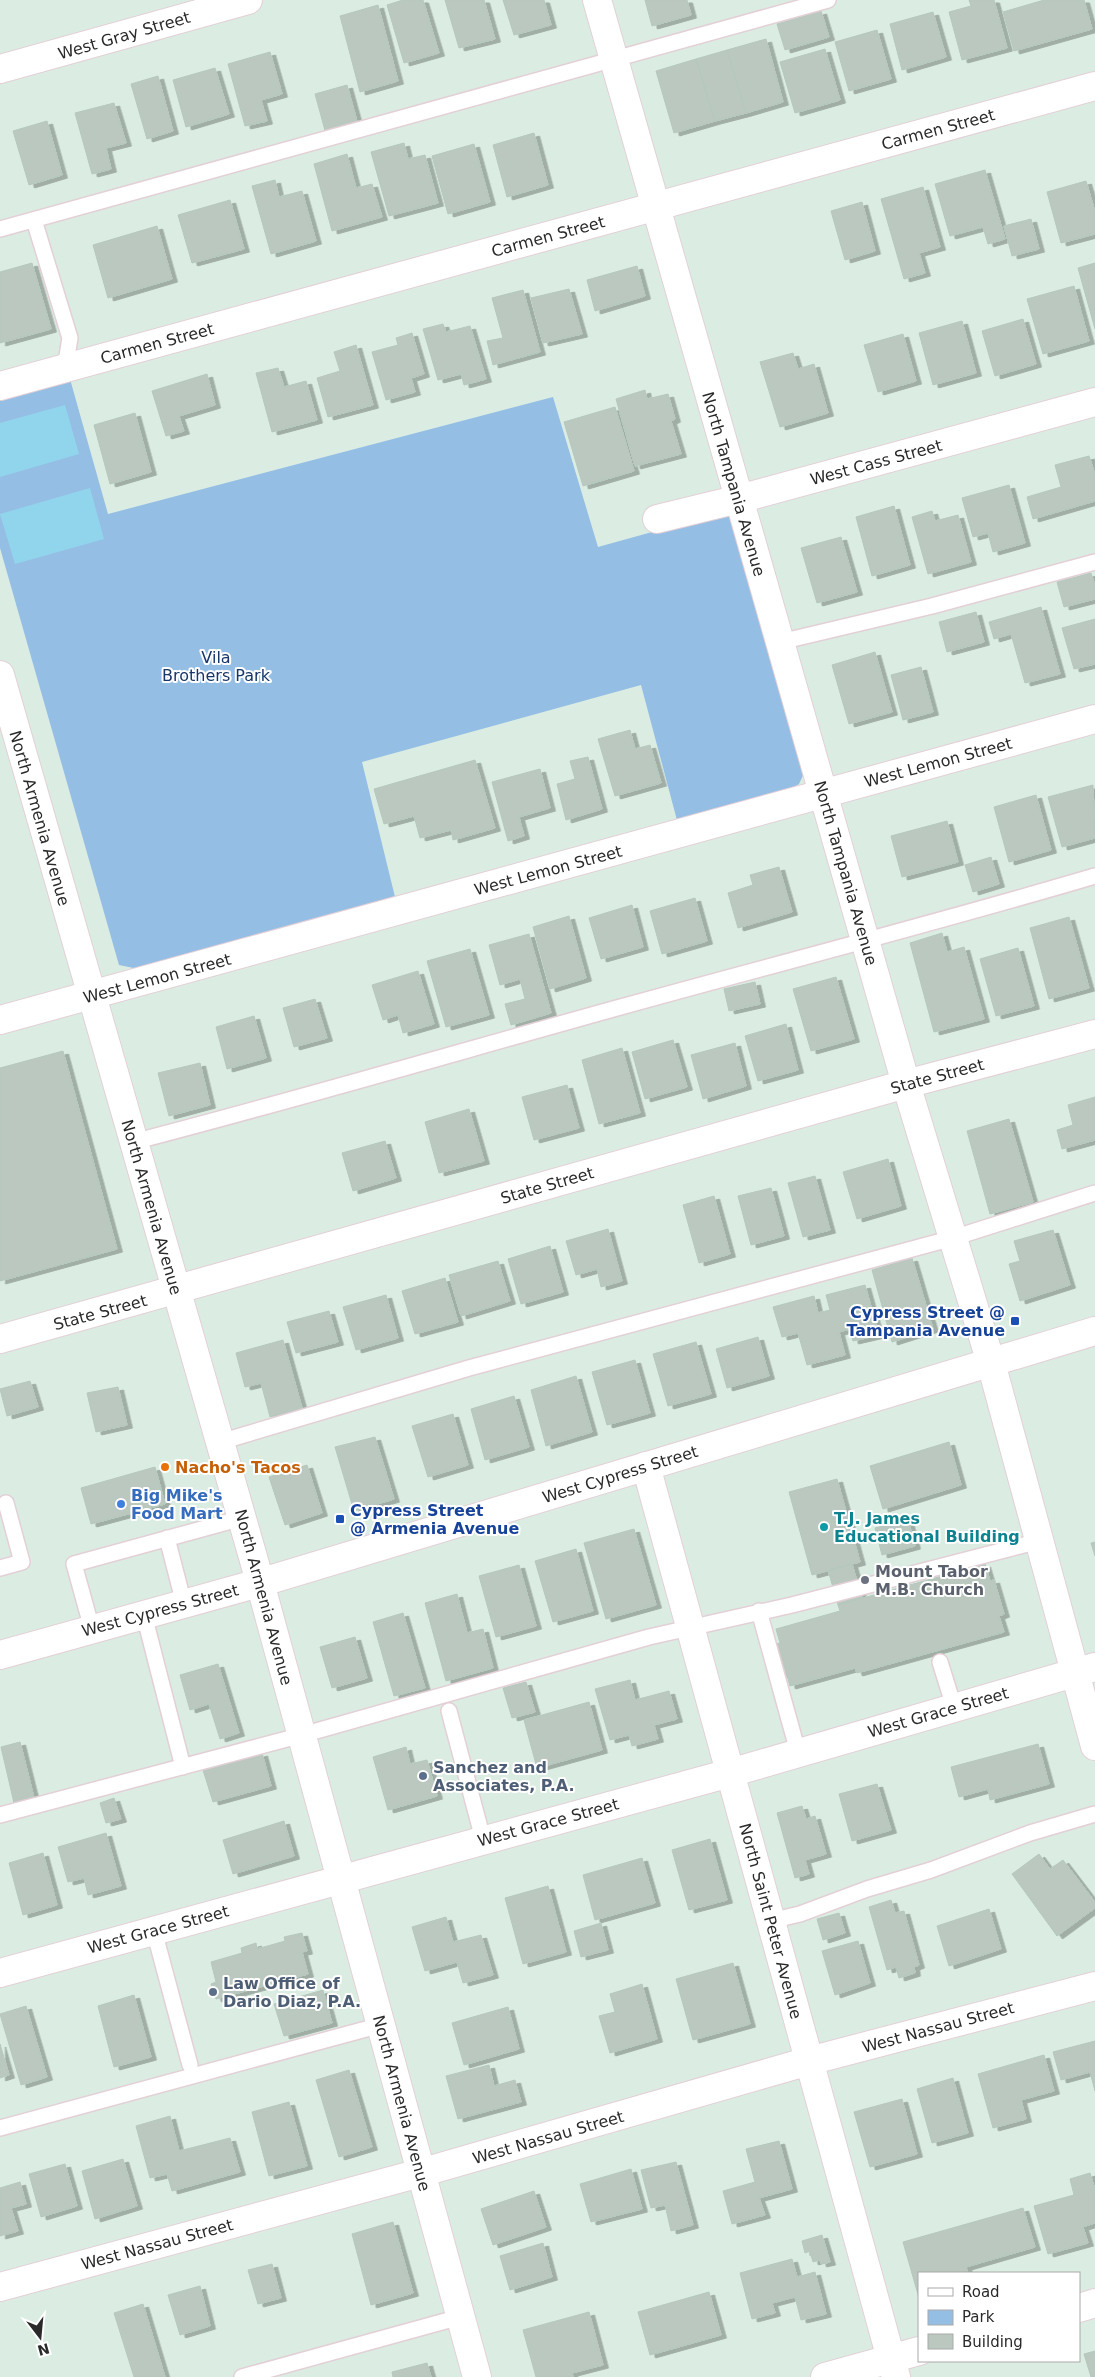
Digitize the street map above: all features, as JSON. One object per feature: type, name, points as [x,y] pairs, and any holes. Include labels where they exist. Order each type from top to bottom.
[{"type":"street","name":"West Gray Street","points":[[0,69],[248,0]]},
{"type":"street","name":"North Tampania Avenue","points":[[597,0],[906,1084],[991,1363],[1039,1541],[1085,1670],[1095,1746]]},
{"type":"street","name":"Carmen Street","points":[[0,386],[1095,86]]},
{"type":"street","name":"West Cass Street","points":[[657,519],[739,499],[1095,402]]},
{"type":"street","name":"North Armenia Avenue","points":[[0,675],[242,1518],[477,2377]]},
{"type":"street","name":"West Lemon Street","points":[[0,1020],[1095,719]]},
{"type":"street","name":"State Street","points":[[0,1339],[177,1291],[906,1084],[1095,1034]]},
{"type":"street","name":"West Cypress Street","points":[[0,1655],[259,1583],[1095,1331]]},
{"type":"street","name":"North Saint Peter Avenue","points":[[646,1466],[893,2368]]},
{"type":"street","name":"West Grace Street","points":[[0,1972],[730,1773],[1085,1670]]},
{"type":"street","name":"West Nassau Street","points":[[0,2287],[420,2173],[809,2061],[1095,1986]]},
{"type":"street","points":[[1080,2308],[1095,2303]]},
{"type":"street","points":[[825,2377],[893,2368],[918,2352]]},
{"type":"lane","points":[[0,230],[828,0]]},
{"type":"lane","points":[[34,220],[70,338],[65,368]]},
{"type":"lane","points":[[780,642],[932,606],[1095,562]]},
{"type":"lane","points":[[133,1142],[866,942],[1095,876]]},
{"type":"lane","points":[[220,1442],[469,1368],[953,1238],[1095,1193]]},
{"type":"lane","points":[[0,1568],[22,1562],[6,1503]]},
{"type":"lane","points":[[92,1629],[74,1564],[242,1518]]},
{"type":"lane","points":[[166,1538],[184,1604]]},
{"type":"lane","points":[[0,1815],[302,1735],[649,1637],[792,1605],[1039,1541]]},
{"type":"lane","points":[[759,1611],[798,1752]]},
{"type":"lane","points":[[144,1615],[183,1767]]},
{"type":"lane","points":[[940,1662],[954,1707]]},
{"type":"lane","points":[[449,1711],[483,1839]]},
{"type":"lane","points":[[770,1920],[800,1914],[867,1889],[932,1870],[1030,1833],[1095,1814]]},
{"type":"lane","points":[[154,1930],[190,2065]]},
{"type":"lane","points":[[0,2128],[381,2025]]},
{"type":"lane","points":[[242,2377],[460,2317]]},
{"type":"green space","name":"Vila Brothers Park","points":[[70,379],[108,514],[553,397],[598,547],[717,514],[731,514],[806,769],[799,784],[787,791],[678,824],[641,685],[362,762],[396,901],[143,970],[119,965],[0,548],[0,400]]},
{"type":"shaded area","points":[[65,405],[79,454],[0,477],[0,423]]},
{"type":"shaded area","points":[[90,488],[104,539],[15,564],[0,514]]},
{"type":"building","points":[[403,0],[423,0],[439,53],[404,63],[387,5]]},
{"type":"building","points":[[445,0],[484,0],[495,39],[459,48]]},
{"type":"building","points":[[503,0],[544,0],[551,25],[514,35]]},
{"type":"building","points":[[645,0],[687,0],[691,15],[652,26]]},
{"type":"building","points":[[969,0],[994,0],[1007,48],[962,60],[949,12],[971,6]]},
{"type":"building","points":[[1044,0],[1084,0],[1092,29],[1014,51],[1003,12]]},
{"type":"building","points":[[378,5],[398,81],[360,92],[340,16]]},
{"type":"building","points":[[821,11],[829,37],[785,50],[777,24]]},
{"type":"building","points":[[933,12],[946,57],[902,70],[890,24]]},
{"type":"building","points":[[877,30],[891,79],[849,91],[835,42]]},
{"type":"building","points":[[766,39],[783,102],[746,113],[727,50]]},
{"type":"building","points":[[825,49],[840,100],[795,113],[780,62]]},
{"type":"building","points":[[727,50],[746,113],[715,121],[696,59]]},
{"type":"building","points":[[270,52],[282,94],[261,100],[267,121],[245,126],[228,64]]},
{"type":"building","points":[[696,59],[715,121],[674,133],[656,71]]},
{"type":"building","points":[[215,68],[229,114],[186,127],[173,80]]},
{"type":"building","points":[[158,76],[173,131],[147,139],[131,84]]},
{"type":"building","points":[[347,85],[358,125],[326,134],[315,94]]},
{"type":"building","points":[[114,103],[126,143],[106,148],[111,169],[92,174],[75,113]]},
{"type":"building","points":[[47,121],[62,175],[29,185],[13,131]]},
{"type":"building","points":[[534,133],[548,185],[507,197],[493,145]]},
{"type":"building","points":[[404,143],[408,159],[425,155],[438,203],[389,216],[371,152]]},
{"type":"building","points":[[474,144],[490,202],[448,214],[432,156]]},
{"type":"building","points":[[347,154],[356,188],[372,184],[382,217],[332,231],[314,164]]},
{"type":"building","points":[[985,170],[1005,239],[988,244],[983,227],[950,236],[935,184]]},
{"type":"building","points":[[275,180],[279,197],[302,191],[316,241],[271,254],[252,186]]},
{"type":"building","points":[[1086,181],[1095,212],[1095,234],[1061,243],[1047,192]]},
{"type":"building","points":[[923,187],[940,247],[919,253],[925,273],[904,279],[881,199]]},
{"type":"building","points":[[230,200],[244,249],[192,263],[178,215]]},
{"type":"building","points":[[862,202],[875,251],[845,260],[831,211]]},
{"type":"building","points":[[1031,219],[1039,249],[1012,256],[1004,226]]},
{"type":"building","points":[[157,226],[172,279],[108,298],[93,245]]},
{"type":"building","points":[[32,263],[51,329],[0,343],[0,272]]},
{"type":"building","points":[[1095,263],[1095,329],[1078,268]]},
{"type":"building","points":[[637,266],[645,296],[595,311],[587,280]]},
{"type":"building","points":[[1074,286],[1089,341],[1043,354],[1027,299]]},
{"type":"building","points":[[569,289],[582,334],[543,343],[531,298]]},
{"type":"building","points":[[523,290],[540,352],[493,365],[487,341],[503,338],[492,298]]},
{"type":"building","points":[[1023,319],[1036,364],[995,376],[982,331]]},
{"type":"building","points":[[962,321],[976,373],[933,385],[919,333]]},
{"type":"building","points":[[443,324],[446,332],[470,326],[486,379],[464,385],[461,374],[438,380],[423,329]]},
{"type":"building","points":[[412,333],[424,374],[411,378],[415,392],[386,400],[372,352],[398,345],[396,338]]},
{"type":"building","points":[[903,334],[916,381],[878,392],[864,345]]},
{"type":"building","points":[[356,345],[373,405],[328,417],[317,378],[340,371],[334,352]]},
{"type":"building","points":[[793,353],[798,369],[814,364],[828,413],[780,427],[760,362]]},
{"type":"building","points":[[278,368],[284,387],[306,381],[317,420],[272,432],[256,373]]},
{"type":"building","points":[[207,374],[215,405],[179,416],[184,431],[166,436],[152,391]]},
{"type":"building","points":[[645,390],[647,399],[668,394],[675,419],[671,421],[681,454],[635,466],[616,399]]},
{"type":"building","points":[[615,407],[634,471],[583,486],[564,422]]},
{"type":"building","points":[[135,413],[151,472],[110,484],[94,425]]},
{"type":"building","points":[[1089,456],[1095,475],[1095,501],[1033,519],[1027,497],[1061,487],[1055,465]]},
{"type":"building","points":[[1009,485],[1025,543],[993,552],[988,533],[973,537],[962,498]]},
{"type":"building","points":[[894,506],[910,565],[872,576],[856,517]]},
{"type":"building","points":[[932,511],[935,521],[958,515],[971,562],[928,574],[912,517]]},
{"type":"building","points":[[841,537],[857,592],[817,603],[801,548]]},
{"type":"building","points":[[1091,573],[1095,586],[1095,599],[1064,607],[1057,582]]},
{"type":"building","points":[[1041,607],[1060,674],[1025,683],[1011,634],[994,639],[989,622]]},
{"type":"building","points":[[976,612],[984,642],[947,652],[939,622]]},
{"type":"building","points":[[1095,619],[1095,664],[1074,669],[1062,628]]},
{"type":"building","points":[[875,652],[892,712],[849,724],[832,665]]},
{"type":"building","points":[[921,667],[933,712],[903,720],[891,675]]},
{"type":"building","points":[[630,730],[635,749],[650,745],[661,783],[615,796],[598,739]]},
{"type":"building","points":[[588,757],[602,809],[566,820],[557,784],[575,779],[570,761]]},
{"type":"building","points":[[475,760],[495,828],[453,840],[451,830],[420,838],[414,816],[384,824],[374,789]]},
{"type":"building","points":[[540,769],[550,808],[519,817],[524,836],[508,841],[492,782]]},
{"type":"building","points":[[1093,785],[1095,838],[1062,847],[1048,797]]},
{"type":"building","points":[[1036,795],[1051,850],[1009,862],[994,807]]},
{"type":"building","points":[[947,821],[958,862],[902,877],[891,836]]},
{"type":"building","points":[[991,857],[999,884],[973,892],[965,865]]},
{"type":"building","points":[[779,867],[792,912],[738,928],[728,893],[753,885],[750,875]]},
{"type":"building","points":[[695,898],[707,941],[662,954],[650,911]]},
{"type":"building","points":[[632,905],[643,947],[601,959],[589,918]]},
{"type":"building","points":[[569,916],[586,978],[550,989],[533,927]]},
{"type":"building","points":[[1069,917],[1089,988],[1049,999],[1030,928]]},
{"type":"building","points":[[942,933],[947,952],[964,947],[984,1019],[934,1032],[910,943]]},
{"type":"building","points":[[529,934],[551,1013],[511,1025],[505,1004],[525,999],[520,979],[500,985],[489,945]]},
{"type":"building","points":[[1018,948],[1034,1006],[996,1016],[980,959]]},
{"type":"building","points":[[470,949],[489,1015],[446,1027],[427,961]]},
{"type":"building","points":[[418,971],[434,1024],[403,1033],[398,1015],[383,1020],[372,985]]},
{"type":"building","points":[[836,977],[854,1039],[811,1051],[793,989]]},
{"type":"building","points":[[755,982],[760,1004],[729,1011],[724,989]]},
{"type":"building","points":[[315,999],[327,1038],[294,1047],[283,1008]]},
{"type":"building","points":[[254,1016],[266,1058],[227,1069],[216,1027]]},
{"type":"building","points":[[786,1024],[798,1070],[758,1081],[745,1036]]},
{"type":"building","points":[[673,1040],[687,1087],[645,1099],[632,1052]]},
{"type":"building","points":[[735,1043],[746,1086],[703,1099],[691,1055]]},
{"type":"building","points":[[622,1048],[640,1113],[599,1124],[582,1060]]},
{"type":"building","points":[[63,1051],[117,1249],[0,1281],[0,1068]]},
{"type":"building","points":[[200,1063],[210,1105],[169,1116],[158,1073]]},
{"type":"building","points":[[567,1085],[579,1128],[534,1140],[522,1097]]},
{"type":"building","points":[[1095,1097],[1095,1140],[1062,1149],[1057,1130],[1073,1125],[1068,1105]]},
{"type":"building","points":[[469,1109],[484,1161],[439,1173],[425,1122]]},
{"type":"building","points":[[1009,1119],[1033,1202],[990,1214],[967,1131]]},
{"type":"building","points":[[385,1141],[396,1178],[353,1191],[342,1153]]},
{"type":"building","points":[[888,1159],[901,1206],[857,1219],[843,1172]]},
{"type":"building","points":[[815,1176],[830,1230],[803,1237],[788,1183]]},
{"type":"building","points":[[771,1188],[784,1236],[751,1245],[738,1196]]},
{"type":"building","points":[[714,1196],[730,1254],[699,1263],[683,1205]]},
{"type":"building","points":[[608,1229],[622,1281],[601,1287],[597,1269],[576,1275],[566,1241]]},
{"type":"building","points":[[1053,1230],[1070,1285],[1020,1301],[1009,1264],[1020,1261],[1014,1241]]},
{"type":"building","points":[[550,1246],[563,1292],[521,1304],[508,1259]]},
{"type":"building","points":[[912,1258],[933,1329],[892,1342],[872,1270]]},
{"type":"building","points":[[498,1261],[510,1301],[461,1316],[449,1275]]},
{"type":"building","points":[[445,1278],[458,1322],[415,1334],[402,1291]]},
{"type":"building","points":[[865,1285],[879,1335],[853,1341],[850,1329],[839,1332],[845,1355],[807,1365],[798,1333],[782,1337],[773,1307],[814,1296],[818,1313],[830,1310],[826,1295]]},
{"type":"building","points":[[386,1295],[398,1338],[356,1350],[343,1307]]},
{"type":"building","points":[[329,1311],[338,1342],[296,1353],[287,1322]]},
{"type":"building","points":[[758,1337],[769,1376],[727,1388],[716,1349]]},
{"type":"building","points":[[283,1340],[302,1408],[270,1417],[261,1383],[245,1387],[236,1353]]},
{"type":"building","points":[[696,1342],[711,1394],[668,1406],[653,1354]]},
{"type":"building","points":[[635,1360],[650,1413],[607,1425],[592,1372]]},
{"type":"building","points":[[576,1376],[592,1432],[546,1446],[531,1390]]},
{"type":"building","points":[[30,1381],[38,1407],[7,1416],[0,1389]]},
{"type":"building","points":[[118,1387],[127,1425],[96,1432],[87,1393]]},
{"type":"building","points":[[514,1396],[529,1447],[485,1460],[471,1409]]},
{"type":"building","points":[[453,1414],[468,1465],[428,1477],[412,1426]]},
{"type":"building","points":[[375,1437],[394,1499],[354,1511],[335,1447]]},
{"type":"building","points":[[949,1442],[961,1485],[883,1509],[870,1466]]},
{"type":"building","points":[[307,1465],[322,1513],[285,1525],[269,1477]]},
{"type":"building","points":[[155,1467],[165,1504],[91,1524],[81,1488]]},
{"type":"building","name":"T.J. James Educational Building","points":[[837,1479],[860,1562],[812,1575],[789,1492]]},
{"type":"building","points":[[908,1520],[915,1546],[882,1555],[875,1528]]},
{"type":"building","points":[[634,1529],[656,1605],[606,1619],[584,1543]]},
{"type":"building","points":[[1095,1542],[1095,1556],[1091,1543]]},
{"type":"building","points":[[576,1549],[593,1611],[553,1622],[535,1561]]},
{"type":"building","points":[[852,1564],[862,1598],[838,1605],[828,1570]]},
{"type":"building","points":[[985,1564],[990,1581],[994,1580],[1004,1614],[999,1616],[1004,1632],[857,1673],[855,1668],[790,1686],[786,1672],[780,1674],[772,1645],[780,1643],[776,1629],[840,1611],[838,1605]]},
{"type":"building","points":[[519,1565],[536,1626],[496,1637],[479,1576]]},
{"type":"building","points":[[457,1594],[467,1633],[483,1629],[493,1668],[446,1681],[425,1603]]},
{"type":"building","points":[[403,1613],[425,1688],[394,1696],[373,1622]]},
{"type":"building","points":[[355,1637],[367,1678],[332,1688],[320,1647]]},
{"type":"building","points":[[218,1664],[239,1733],[220,1739],[209,1704],[190,1710],[180,1675]]},
{"type":"building","points":[[630,1680],[635,1700],[669,1691],[677,1719],[654,1725],[658,1739],[632,1746],[629,1735],[610,1740],[595,1689]]},
{"type":"building","points":[[526,1682],[535,1712],[512,1718],[503,1688]]},
{"type":"building","points":[[589,1702],[602,1750],[537,1768],[524,1720]]},
{"type":"building","points":[[20,1742],[34,1798],[14,1803],[1,1747]]},
{"type":"building","points":[[1038,1744],[1049,1784],[990,1800],[988,1789],[959,1797],[951,1767]]},
{"type":"building","points":[[406,1747],[410,1764],[427,1760],[437,1796],[388,1810],[373,1757]]},
{"type":"building","points":[[262,1753],[271,1786],[213,1802],[203,1770]]},
{"type":"building","points":[[877,1784],[891,1830],[852,1841],[839,1794]]},
{"type":"building","points":[[114,1798],[121,1819],[106,1823],[100,1803]]},
{"type":"building","points":[[802,1806],[806,1819],[815,1816],[826,1854],[805,1860],[809,1874],[795,1878],[777,1813]]},
{"type":"building","points":[[284,1821],[294,1856],[233,1874],[223,1840]]},
{"type":"building","points":[[106,1833],[121,1886],[88,1895],[84,1878],[68,1882],[58,1847]]},
{"type":"building","points":[[710,1839],[727,1900],[689,1910],[672,1850]]},
{"type":"building","points":[[43,1853],[57,1905],[23,1915],[9,1863]]},
{"type":"building","points":[[1039,1854],[1050,1869],[1063,1860],[1095,1902],[1095,1908],[1057,1936],[1012,1874]]},
{"type":"building","points":[[642,1858],[655,1903],[595,1920],[583,1875]]},
{"type":"building","points":[[548,1886],[566,1952],[523,1964],[505,1898]]},
{"type":"building","points":[[891,1900],[895,1913],[904,1911],[919,1965],[914,1967],[915,1973],[899,1978],[896,1967],[887,1970],[869,1907]]},
{"type":"building","points":[[989,1909],[1001,1949],[949,1966],[937,1926]]},
{"type":"building","points":[[839,1913],[845,1933],[823,1940],[817,1919]]},
{"type":"building","points":[[446,1917],[453,1942],[481,1935],[493,1975],[463,1983],[457,1962],[425,1971],[412,1927]]},
{"type":"building","points":[[601,1923],[608,1950],[581,1957],[574,1931]]},
{"type":"building","points":[[302,1933],[307,1951],[302,1952],[308,1974],[216,1999],[211,1984],[216,1982],[211,1962],[242,1953],[241,1948],[256,1943],[257,1949],[285,1941],[284,1937]]},
{"type":"building","points":[[858,1941],[870,1983],[835,1995],[822,1951]]},
{"type":"building","points":[[733,1963],[750,2024],[693,2040],[676,1979]]},
{"type":"building","points":[[642,1984],[657,2039],[610,2053],[599,2016],[615,2012],[610,1994]]},
{"type":"building","points":[[323,1990],[332,2023],[284,2036],[274,2004]]},
{"type":"building","points":[[134,1995],[151,2057],[114,2067],[98,2006]]},
{"type":"building","points":[[26,2006],[47,2077],[21,2085],[0,2014]]},
{"type":"building","points":[[508,2007],[519,2049],[464,2065],[452,2023]]},
{"type":"building","points":[[1095,2041],[1095,2091],[1090,2072],[1061,2080],[1053,2052]]},
{"type":"building","points":[[0,2044],[9,2075],[0,2078]]},
{"type":"building","points":[[1044,2055],[1054,2091],[1021,2100],[1026,2119],[993,2128],[978,2074]]},
{"type":"building","points":[[489,2065],[494,2086],[515,2080],[521,2102],[458,2119],[446,2076]]},
{"type":"building","points":[[349,2070],[372,2147],[339,2157],[316,2080]]},
{"type":"building","points":[[953,2078],[968,2133],[932,2143],[917,2089]]},
{"type":"building","points":[[902,2099],[917,2154],[870,2167],[854,2112]]},
{"type":"building","points":[[289,2102],[307,2166],[269,2176],[252,2112]]},
{"type":"building","points":[[170,2116],[179,2151],[230,2138],[240,2172],[172,2191],[167,2174],[150,2178],[136,2126]]},
{"type":"building","points":[[779,2141],[792,2189],[759,2198],[765,2215],[732,2224],[723,2191],[755,2182],[746,2149]]},
{"type":"building","points":[[123,2159],[137,2206],[95,2219],[82,2171]]},
{"type":"building","points":[[676,2162],[693,2225],[671,2231],[665,2205],[651,2208],[641,2170]]},
{"type":"building","points":[[65,2164],[77,2206],[41,2217],[29,2174]]},
{"type":"building","points":[[631,2169],[642,2209],[591,2222],[580,2184]]},
{"type":"building","points":[[1090,2173],[1095,2190],[1095,2223],[1083,2227],[1088,2243],[1048,2254],[1034,2206],[1074,2195],[1070,2179]]},
{"type":"building","points":[[20,2182],[26,2204],[11,2208],[18,2231],[0,2236],[0,2188]]},
{"type":"building","points":[[534,2191],[546,2227],[493,2245],[481,2209]]},
{"type":"building","points":[[1023,2208],[1035,2247],[966,2267],[968,2272],[918,2272],[918,2294],[903,2242]]},
{"type":"building","points":[[393,2222],[413,2293],[371,2305],[352,2234]]},
{"type":"building","points":[[822,2235],[830,2262],[821,2264],[820,2260],[813,2262],[810,2251],[805,2253],[802,2241]]},
{"type":"building","points":[[543,2243],[552,2277],[510,2290],[500,2256]]},
{"type":"building","points":[[792,2259],[797,2277],[815,2272],[826,2314],[801,2320],[795,2297],[772,2303],[775,2313],[752,2319],[740,2273]]},
{"type":"building","points":[[272,2264],[281,2298],[258,2304],[248,2270]]},
{"type":"building","points":[[200,2286],[210,2326],[180,2335],[168,2295]]},
{"type":"building","points":[[709,2292],[721,2335],[650,2355],[638,2312]]},
{"type":"building","points":[[143,2304],[165,2377],[134,2377],[114,2313]]},
{"type":"building","points":[[589,2312],[603,2365],[572,2373],[573,2377],[536,2377],[523,2330]]},
{"type":"building","points":[[1095,2351],[1095,2377],[1091,2377],[1084,2354]]},
{"type":"building","points":[[427,2363],[431,2377],[393,2377],[392,2372]]},
{"type":"place","name":"Cypress Street @ Tampania Avenue","points":[[1015,1321]]},
{"type":"place","name":"Nacho's Tacos","points":[[165,1467]]},
{"type":"place","name":"Big Mike's Food Mart","points":[[121,1504]]},
{"type":"place","name":"Cypress Street @ Armenia Avenue","points":[[340,1519]]},
{"type":"place","name":"T.J. James Educational Building","points":[[824,1527]]},
{"type":"place","name":"Mount Tabor M.B. Church","points":[[865,1580]]},
{"type":"place","name":"Sanchez and Associates, P.A.","points":[[423,1776]]},
{"type":"place","name":"Law Office of Dario Diaz, P.A.","points":[[213,1992]]}]
